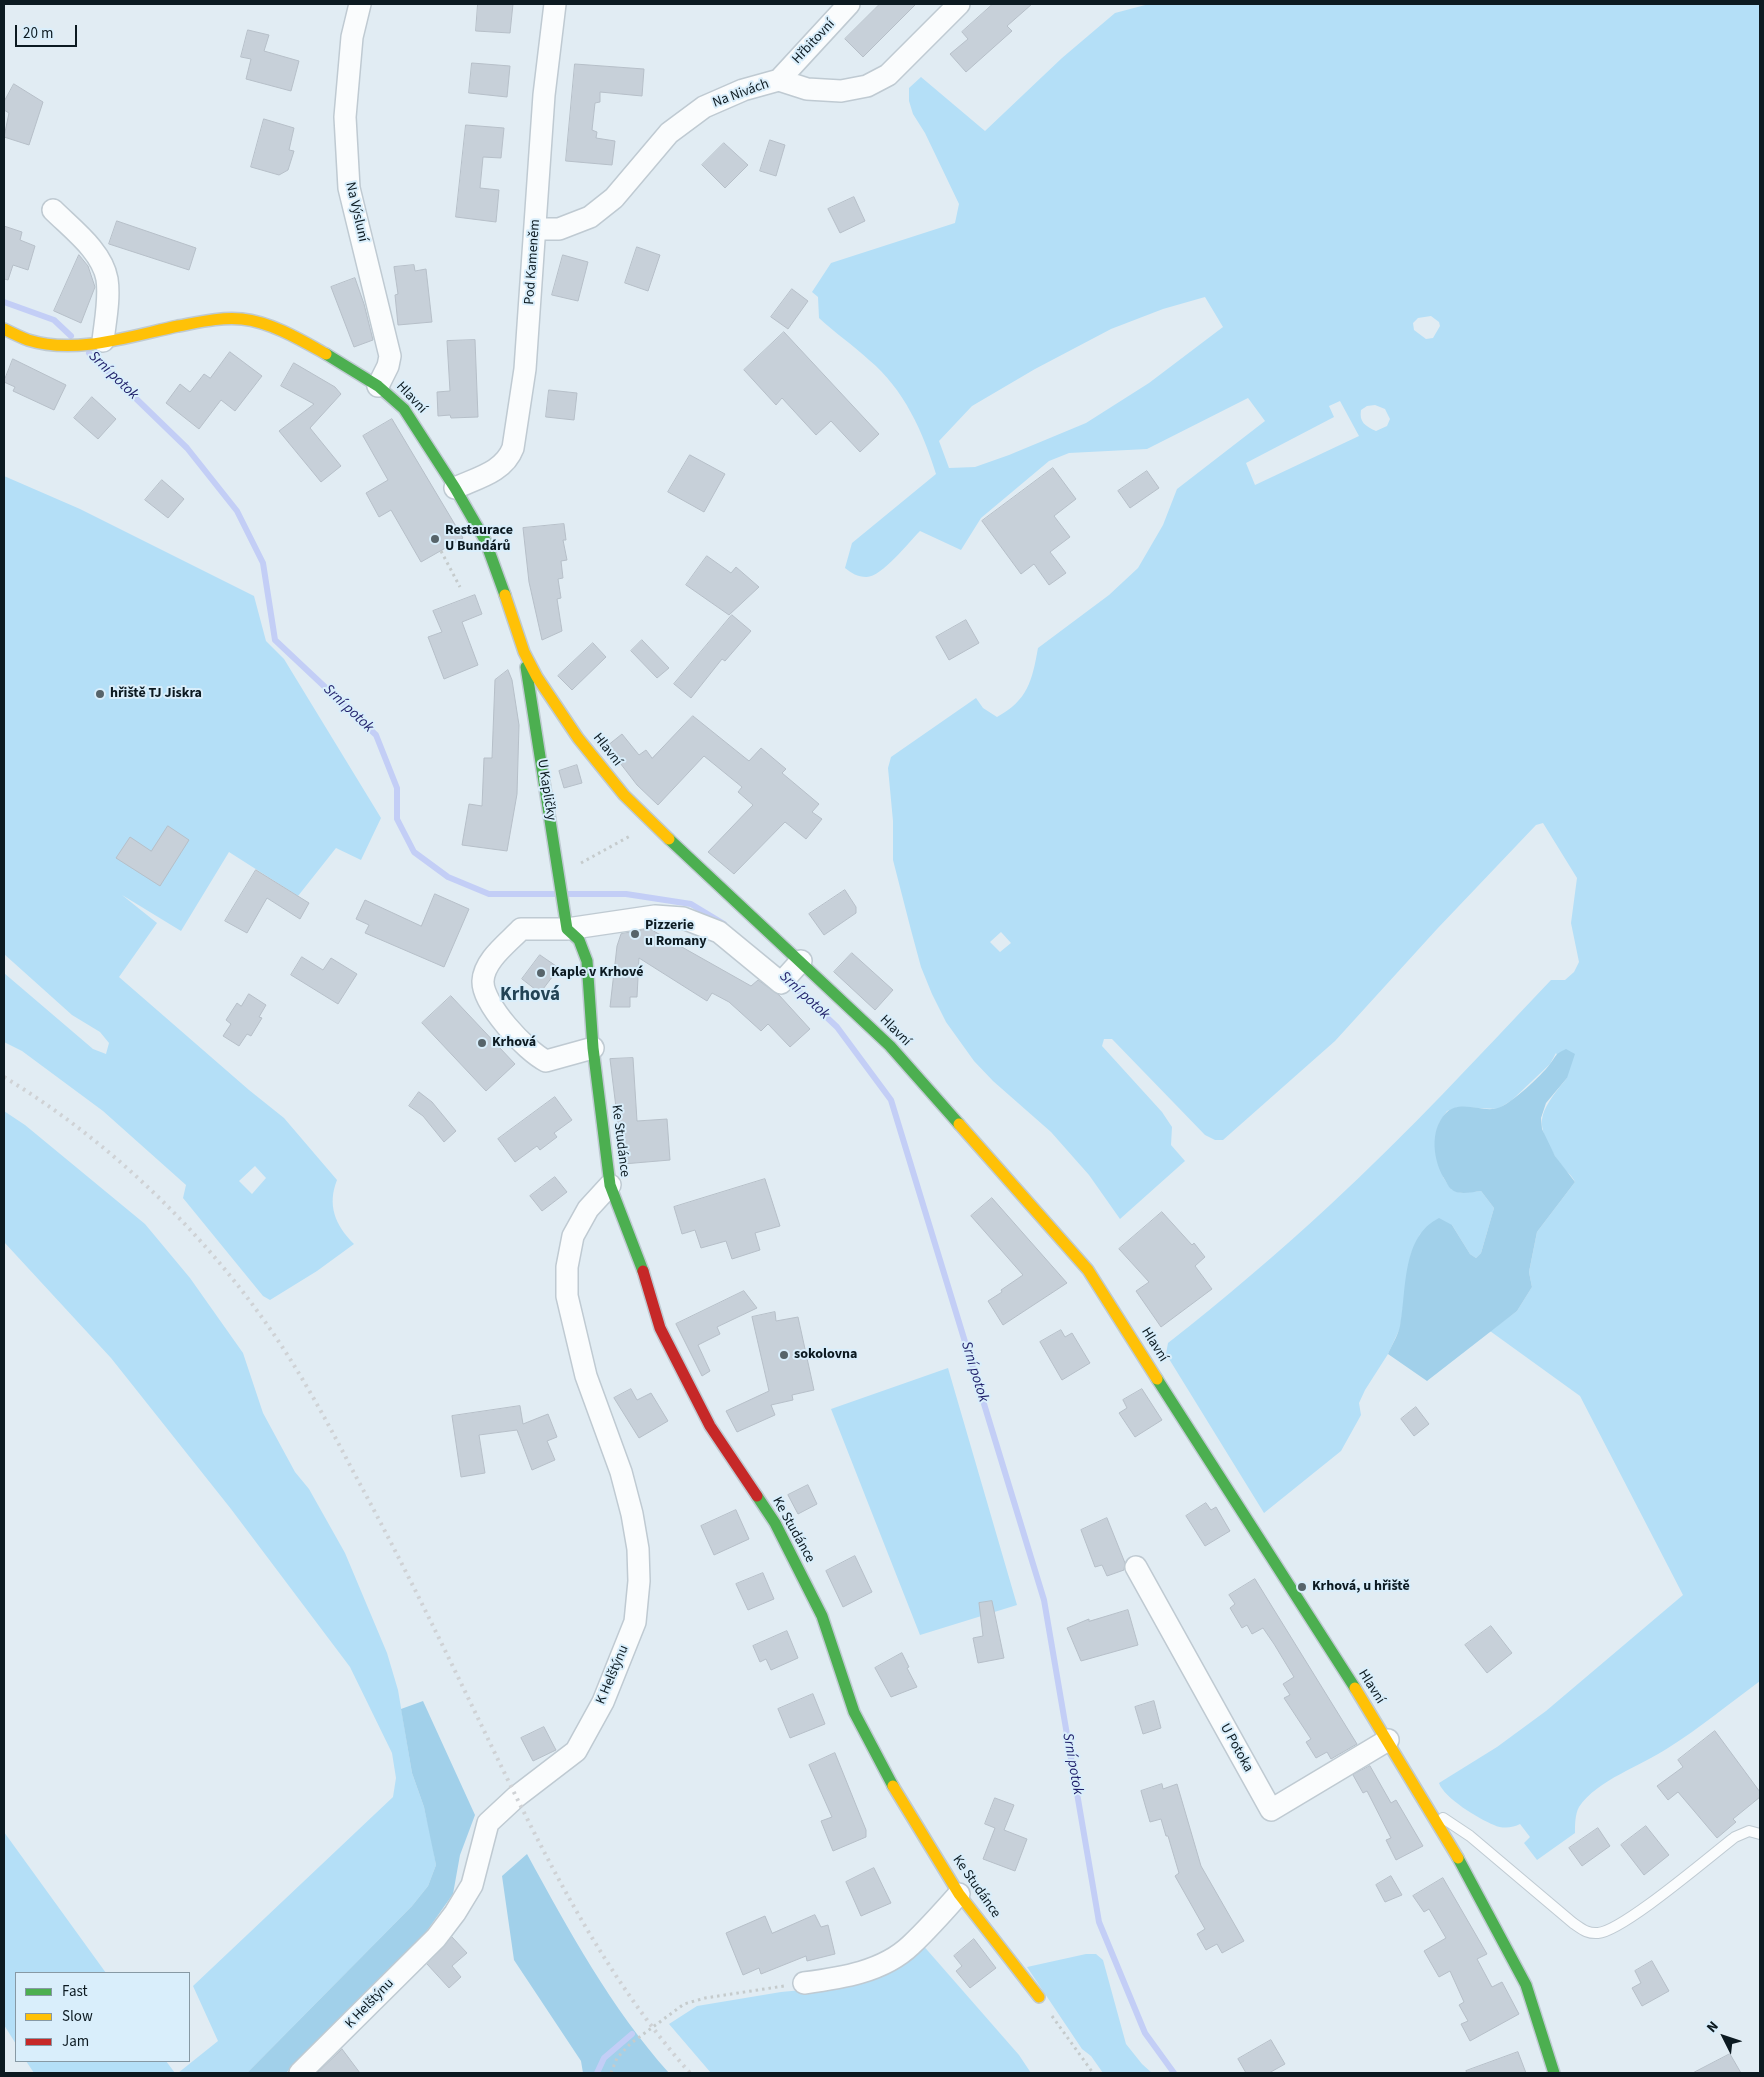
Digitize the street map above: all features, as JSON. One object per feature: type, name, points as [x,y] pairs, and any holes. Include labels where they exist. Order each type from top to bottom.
[{"type":"street","name":"Na Výsluní","points":[[360,4],[352,37],[345,117],[349,188],[390,356],[388,366],[378,386]]},
{"type":"street","name":"Pod Kameněm","points":[[455,488],[500,466],[508,458],[513,448],[525,369],[544,95],[555,4]]},
{"type":"street","name":"Hřbitovní","points":[[778,80],[849,4]]},
{"type":"street","name":"Na Nivách","points":[[535,229],[559,229],[590,217],[614,198],[669,133],[704,108],[743,90],[778,80],[807,89],[840,91],[867,86],[888,75],[959,4]]},
{"type":"street","points":[[53,210],[93,252],[105,273],[108,288],[98,342]]},
{"type":"street","name":"Hlavní","points":[[4,329],[30,340],[60,346],[98,342],[213,319],[254,321],[297,338],[348,366],[395,400],[411,418],[455,488],[492,557],[524,652],[537,677],[578,738],[624,795],[791,972],[890,1046],[1088,1270],[1388,1740],[1426,1807],[1461,1862],[1526,1985],[1554,2073]]},
{"type":"street","name":"U Kapličky","points":[[524,652],[566,920]]},
{"type":"street","points":[[566,920],[580,940],[587,961],[593,1048],[546,1060],[535,1055],[518,1040],[489,1001],[483,981],[489,962],[521,929],[566,920],[655,916],[684,918],[719,932],[791,972]]},
{"type":"street","name":"Ke Studánce","points":[[593,1048],[610,1185],[641,1266],[660,1328],[682,1375],[710,1426],[775,1523],[822,1616],[854,1712],[899,1797],[959,1894],[1039,1997]]},
{"type":"street","name":"K Helštýnu","points":[[300,2073],[436,1938],[455,1913],[472,1885],[488,1823],[516,1798],[576,1751],[603,1702],[635,1622],[640,1581],[638,1549],[632,1514],[621,1472],[586,1376],[567,1296],[568,1267],[573,1236],[588,1209],[610,1185]]},
{"type":"street","name":"U Potoka","points":[[1136,1567],[1271,1810],[1388,1740]]},
{"type":"street","points":[[804,1983],[840,1978],[872,1969],[890,1960],[910,1946],[959,1894]]},
{"type":"lane","points":[[1426,1807],[1470,1836],[1573,1923],[1587,1932],[1599,1933],[1628,1919],[1735,1837],[1749,1831],[1760,1834]]},
{"type":"path","points":[[441,551],[460,587]]},
{"type":"path","points":[[575,866],[632,835]]},
{"type":"path","points":[[611,2073],[617,2058],[630,2044],[684,2004],[705,1998],[804,1983]]},
{"type":"path","points":[[1039,1997],[1093,2073]]},
{"type":"shaded area","points":[[1149,4],[1760,4],[1760,1681],[1680,1740],[1657,1755],[1608,1781],[1587,1797],[1579,1807],[1576,1816],[1575,1833],[1537,1860],[1524,1843],[1530,1837],[1520,1824],[1504,1827],[1488,1822],[1471,1813],[1455,1801],[1442,1789],[1439,1783],[1497,1747],[1546,1711],[1683,1595],[1580,1396],[1490,1331],[1517,1311],[1532,1287],[1529,1272],[1537,1232],[1575,1182],[1551,1150],[1542,1128],[1544,1110],[1567,1078],[1556,1053],[1550,1064],[1512,1100],[1498,1109],[1459,1107],[1447,1111],[1439,1123],[1436,1134],[1443,1177],[1451,1189],[1461,1193],[1481,1191],[1494,1208],[1481,1253],[1476,1258],[1470,1254],[1452,1225],[1420,1234],[1411,1254],[1400,1328],[1388,1354],[1365,1390],[1359,1403],[1361,1415],[1341,1451],[1264,1513],[1166,1354],[1168,1343],[1271,1258],[1387,1151],[1551,980],[1565,980],[1574,972],[1579,962],[1571,923],[1577,878],[1543,823],[1536,825],[1437,929],[1335,1041],[1223,1140],[1215,1140],[1205,1135],[1112,1039],[1104,1039],[1102,1046],[1162,1112],[1172,1127],[1171,1145],[1185,1161],[1120,1219],[1089,1175],[1051,1132],[993,1081],[974,1061],[946,1022],[921,967],[893,860],[893,821],[888,768],[891,757],[976,698],[983,708],[997,717],[1016,704],[1031,680],[1038,648],[1109,595],[1138,568],[1163,525],[1177,489],[1265,421],[1248,398],[1147,449],[1069,453],[1049,461],[981,518],[961,550],[920,531],[887,566],[872,576],[860,576],[845,568],[852,543],[936,474],[918,427],[902,398],[881,372],[819,318],[818,297],[812,292],[831,263],[955,223],[959,204],[925,133],[913,114],[909,101],[909,88],[921,77],[985,131],[1062,58],[1115,13]],"holes":[[[1205,297],[1223,327],[1149,383],[1086,423],[975,467],[949,468],[939,441],[972,406],[1035,369],[1111,329],[1163,309]],[[1431,316],[1439,322],[1440,326],[1433,338],[1426,339],[1414,330],[1413,323],[1418,318]],[[1340,401],[1359,436],[1255,485],[1246,463],[1334,417],[1329,406]],[[1375,405],[1385,409],[1390,419],[1387,426],[1376,431],[1364,423],[1361,418],[1361,410],[1367,406]],[[1001,932],[1011,943],[1000,952],[990,942]]]},
{"type":"shaded area","points":[[4,476],[80,509],[254,596],[266,641],[284,659],[381,818],[361,860],[336,848],[298,896],[229,852],[181,931],[122,895],[157,923],[119,977],[284,1118],[337,1180],[333,1198],[335,1214],[342,1230],[354,1244],[317,1271],[270,1300],[263,1296],[183,1198],[186,1185],[103,1111],[22,1051],[4,1042],[4,973],[93,1049],[106,1054],[109,1043],[100,1032],[72,1015],[4,954]],"holes":[[[255,1166],[266,1178],[252,1194],[239,1181]]]},
{"type":"shaded area","points":[[1566,1049],[1575,1054],[1567,1078],[1546,1103],[1541,1118],[1542,1129],[1555,1156],[1575,1182],[1537,1232],[1529,1272],[1532,1287],[1517,1311],[1427,1381],[1388,1354],[1400,1326],[1405,1281],[1412,1251],[1418,1238],[1427,1227],[1439,1218],[1452,1225],[1470,1254],[1476,1258],[1481,1253],[1494,1208],[1481,1191],[1462,1193],[1450,1188],[1441,1172],[1436,1155],[1435,1137],[1437,1128],[1446,1113],[1452,1109],[1465,1107],[1492,1109],[1504,1105],[1526,1089],[1546,1069],[1556,1055]]},
{"type":"shaded area","points":[[4,1111],[25,1125],[145,1224],[190,1278],[243,1353],[263,1413],[295,1472],[309,1489],[345,1553],[387,1653],[398,1690],[412,1773],[424,1807],[436,1865],[428,1886],[412,1906],[247,2073],[178,2073],[218,2041],[193,1986],[393,1797],[396,1778],[392,1753],[350,1667],[231,1509],[111,1358],[4,1242]]},
{"type":"shaded area","points":[[948,1368],[1017,1605],[920,1635],[831,1409]]},
{"type":"shaded area","points":[[423,1701],[475,1815],[460,1855],[453,1894],[424,1935],[286,2073],[247,2073],[412,1906],[428,1886],[436,1865],[424,1807],[412,1773],[401,1709]]},
{"type":"shaded area","points":[[4,1832],[105,1972],[15,1972],[15,2042],[4,2025]]},
{"type":"shaded area","points":[[527,1854],[592,1968],[628,2022],[669,2073],[583,2073],[581,2061],[514,1960],[502,1876]]},
{"type":"shaded area","points":[[921,1943],[1019,2055],[1031,2073],[711,2073],[669,2024],[697,2006],[781,1992],[844,1986]]},
{"type":"shaded area","points":[[1086,1954],[1096,1954],[1103,1960],[1126,2044],[1152,2073],[1103,2073],[1091,2056],[1082,2049],[1027,1967]]},
{"type":"shaded area","points":[[27,2062],[167,2062],[175,2073],[34,2073]]},
{"type":"building","points":[[478,4],[513,4],[510,33],[476,31]]},
{"type":"building","points":[[880,4],[916,4],[863,57],[845,39]]},
{"type":"building","points":[[993,4],[1032,4],[1007,26],[1012,31],[966,72],[950,54],[968,39],[962,32]]},
{"type":"building","points":[[248,30],[269,35],[264,51],[299,61],[291,91],[246,79],[251,59],[241,57]]},
{"type":"building","points":[[472,63],[510,66],[507,97],[469,93]]},
{"type":"building","points":[[575,64],[644,69],[642,96],[600,92],[600,102],[595,103],[592,130],[597,132],[596,138],[615,141],[612,165],[566,161]]},
{"type":"building","points":[[14,84],[43,102],[29,145],[4,137],[9,113],[4,110],[4,102]]},
{"type":"building","points":[[264,119],[294,128],[289,150],[294,151],[288,170],[279,175],[251,167]]},
{"type":"building","points":[[466,125],[504,128],[501,158],[483,157],[480,188],[499,190],[496,222],[456,217]]},
{"type":"building","points":[[770,140],[785,145],[776,176],[760,171]]},
{"type":"building","points":[[724,143],[748,165],[725,188],[702,165]]},
{"type":"building","points":[[854,197],[865,221],[840,233],[828,209]]},
{"type":"building","points":[[117,221],[196,248],[189,270],[109,244]]},
{"type":"building","points":[[4,226],[22,232],[20,240],[35,246],[28,270],[13,265],[8,280],[4,279]]},
{"type":"building","points":[[637,247],[660,255],[648,291],[625,283]]},
{"type":"building","points":[[79,255],[88,266],[95,287],[81,323],[54,311]]},
{"type":"building","points":[[563,255],[588,262],[578,301],[552,295]]},
{"type":"building","points":[[414,265],[415,271],[426,269],[432,322],[398,325],[395,295],[398,294],[394,267]]},
{"type":"building","points":[[355,278],[373,340],[354,347],[331,287]]},
{"type":"building","points":[[792,289],[808,301],[788,329],[771,317]]},
{"type":"building","points":[[784,332],[879,434],[860,452],[831,421],[816,435],[782,398],[776,405],[744,370]]},
{"type":"building","points":[[475,340],[478,417],[451,418],[450,415],[438,416],[437,392],[450,391],[447,341]]},
{"type":"building","points":[[230,352],[262,376],[235,411],[221,400],[199,429],[166,403],[180,384],[190,392],[204,374],[210,378]]},
{"type":"building","points":[[13,359],[66,385],[54,410],[13,391],[15,387],[4,382]]},
{"type":"building","points":[[294,363],[335,387],[341,394],[310,428],[341,466],[321,482],[279,431],[314,404],[281,386]]},
{"type":"building","points":[[549,390],[577,393],[574,420],[546,417]]},
{"type":"building","points":[[92,397],[116,419],[98,439],[74,418]]},
{"type":"building","points":[[392,419],[463,538],[421,562],[391,510],[379,517],[366,493],[388,480],[363,436]]},
{"type":"building","points":[[690,455],[725,474],[704,512],[668,492]]},
{"type":"building","points":[[1053,468],[1076,499],[1054,516],[1070,537],[1050,552],[1066,573],[1049,585],[1034,564],[1021,574],[982,521]]},
{"type":"building","points":[[1147,471],[1159,488],[1130,508],[1118,491]]},
{"type":"building","points":[[162,480],[184,499],[168,518],[145,500]]},
{"type":"building","points":[[564,524],[566,540],[563,540],[567,560],[561,561],[563,578],[558,579],[561,598],[557,599],[562,631],[542,640],[529,582],[523,528]]},
{"type":"building","points":[[707,556],[731,573],[736,567],[759,587],[729,615],[686,585]]},
{"type":"building","points":[[475,595],[482,614],[462,622],[478,665],[444,679],[428,637],[442,632],[433,611]]},
{"type":"building","points":[[732,615],[751,631],[725,661],[722,659],[691,698],[674,684]]},
{"type":"building","points":[[966,620],[979,643],[949,660],[936,637]]},
{"type":"building","points":[[642,640],[669,668],[657,678],[631,651]]},
{"type":"building","points":[[593,643],[606,657],[572,690],[558,676]]},
{"type":"building","points":[[508,670],[512,680],[519,725],[517,794],[507,851],[462,845],[469,804],[482,806],[484,758],[492,758],[495,680]]},
{"type":"building","points":[[693,716],[749,761],[761,748],[786,769],[782,773],[819,804],[812,812],[822,819],[806,839],[785,822],[734,874],[708,852],[753,805],[738,792],[742,787],[704,756],[658,805],[637,785],[607,746],[622,734],[639,755],[646,750],[652,758]]},
{"type":"building","points":[[577,765],[582,783],[564,788],[559,771]]},
{"type":"building","points":[[168,826],[189,840],[160,886],[116,858],[130,837],[151,851]]},
{"type":"building","points":[[256,870],[309,903],[300,919],[267,898],[247,933],[225,921]]},
{"type":"building","points":[[845,890],[856,907],[856,913],[824,935],[809,914]]},
{"type":"building","points":[[435,894],[469,909],[444,967],[365,933],[369,925],[356,919],[365,900],[421,926]]},
{"type":"building","points":[[650,929],[751,986],[758,980],[779,995],[810,1029],[790,1047],[768,1024],[761,1031],[729,1002],[712,993],[707,1001],[639,958],[637,997],[630,997],[630,1007],[610,1007],[617,946],[621,934]]},
{"type":"building","points":[[852,953],[893,990],[875,1010],[834,972]]},
{"type":"building","name":"Kaple v Krhové","points":[[540,955],[559,968],[540,993],[522,979]]},
{"type":"building","points":[[302,957],[323,970],[331,958],[357,974],[338,1004],[291,975]]},
{"type":"building","points":[[249,994],[266,1005],[259,1017],[262,1018],[251,1036],[247,1034],[239,1046],[223,1036],[231,1024],[226,1020],[237,1003],[241,1006]]},
{"type":"building","points":[[451,996],[515,1064],[486,1091],[422,1023]]},
{"type":"building","points":[[633,1058],[637,1121],[667,1119],[670,1160],[623,1164],[610,1059]]},
{"type":"building","points":[[419,1092],[432,1102],[456,1131],[444,1142],[423,1116],[409,1106]]},
{"type":"building","points":[[555,1097],[572,1120],[554,1133],[557,1137],[540,1150],[537,1146],[515,1162],[498,1139]]},
{"type":"building","points":[[555,1177],[567,1192],[542,1211],[530,1196]]},
{"type":"building","points":[[765,1179],[780,1226],[755,1233],[760,1250],[732,1259],[726,1241],[701,1248],[695,1230],[682,1234],[674,1207]]},
{"type":"building","points":[[992,1198],[1067,1283],[1003,1325],[988,1301],[1023,1275],[971,1216]]},
{"type":"building","points":[[1162,1212],[1192,1245],[1194,1243],[1205,1257],[1195,1266],[1212,1289],[1161,1327],[1136,1291],[1149,1282],[1119,1249]]},
{"type":"building","points":[[744,1291],[757,1308],[717,1327],[720,1334],[698,1345],[710,1371],[702,1376],[676,1324]]},
{"type":"building","name":"sokolovna","points":[[775,1312],[776,1321],[798,1317],[814,1390],[792,1395],[793,1400],[771,1405],[775,1415],[737,1432],[726,1411],[769,1391],[752,1317]]},
{"type":"building","points":[[1061,1330],[1065,1337],[1072,1333],[1090,1363],[1062,1380],[1040,1342]]},
{"type":"building","points":[[631,1389],[637,1400],[651,1393],[668,1421],[639,1438],[614,1398]]},
{"type":"building","points":[[1142,1389],[1162,1420],[1135,1437],[1119,1413],[1127,1408],[1123,1400]]},
{"type":"building","points":[[520,1406],[523,1424],[548,1414],[557,1437],[547,1441],[555,1460],[532,1470],[517,1430],[479,1435],[485,1473],[461,1477],[452,1416]]},
{"type":"building","points":[[1416,1407],[1429,1424],[1414,1436],[1401,1419]]},
{"type":"building","points":[[808,1485],[817,1504],[798,1514],[788,1495]]},
{"type":"building","points":[[1206,1503],[1211,1510],[1216,1507],[1230,1531],[1205,1546],[1186,1516]]},
{"type":"building","points":[[736,1510],[749,1539],[714,1555],[701,1526]]},
{"type":"building","points":[[1107,1518],[1125,1563],[1124,1570],[1107,1576],[1102,1565],[1095,1567],[1081,1530]]},
{"type":"building","points":[[855,1556],[872,1592],[843,1607],[826,1571]]},
{"type":"building","points":[[763,1573],[774,1599],[748,1610],[736,1584]]},
{"type":"building","points":[[1255,1579],[1357,1744],[1331,1759],[1327,1752],[1316,1758],[1306,1742],[1311,1739],[1284,1698],[1290,1695],[1283,1684],[1294,1677],[1274,1644],[1263,1628],[1252,1634],[1247,1625],[1242,1628],[1230,1608],[1235,1604],[1229,1595]]},
{"type":"building","points":[[992,1601],[1004,1658],[978,1663],[973,1638],[983,1636],[979,1603]]},
{"type":"building","points":[[1128,1610],[1138,1645],[1081,1661],[1067,1628],[1089,1619],[1089,1621]]},
{"type":"building","points":[[1491,1626],[1512,1653],[1487,1673],[1465,1645]]},
{"type":"building","points":[[787,1631],[798,1658],[771,1670],[766,1659],[760,1662],[753,1646]]},
{"type":"building","points":[[902,1653],[917,1687],[891,1697],[875,1668]]},
{"type":"building","points":[[813,1694],[825,1724],[790,1738],[778,1709]]},
{"type":"building","points":[[1154,1701],[1161,1728],[1143,1734],[1135,1707]]},
{"type":"building","points":[[544,1727],[556,1750],[533,1761],[521,1738]]},
{"type":"building","points":[[1715,1731],[1760,1792],[1760,1797],[1733,1819],[1736,1822],[1717,1838],[1678,1792],[1668,1800],[1657,1786],[1683,1767],[1678,1760]]},
{"type":"building","points":[[835,1753],[866,1830],[866,1837],[833,1851],[821,1821],[832,1817],[809,1765]]},
{"type":"building","points":[[1370,1766],[1391,1803],[1396,1800],[1423,1846],[1396,1860],[1386,1840],[1391,1838],[1367,1791],[1363,1793],[1353,1775]]},
{"type":"building","points":[[1162,1784],[1163,1789],[1177,1784],[1201,1866],[1244,1941],[1222,1953],[1217,1944],[1206,1950],[1197,1934],[1205,1929],[1175,1876],[1179,1873],[1161,1819],[1150,1822],[1141,1791]]},
{"type":"building","points":[[995,1798],[1014,1805],[1004,1830],[1027,1839],[1015,1871],[983,1859],[995,1828],[985,1824]]},
{"type":"building","points":[[1646,1826],[1669,1855],[1644,1875],[1621,1845]]},
{"type":"building","points":[[1598,1828],[1610,1846],[1582,1866],[1569,1848]]},
{"type":"building","points":[[874,1868],[891,1903],[861,1916],[846,1882]]},
{"type":"building","points":[[1391,1876],[1402,1895],[1385,1902],[1376,1885]]},
{"type":"building","points":[[1443,1878],[1487,1954],[1477,1959],[1492,1987],[1502,1982],[1519,2014],[1470,2041],[1461,2024],[1468,2021],[1459,2005],[1464,2002],[1450,1971],[1439,1977],[1424,1951],[1446,1938],[1429,1909],[1424,1912],[1413,1896]]},
{"type":"building","points":[[815,1915],[821,1927],[828,1925],[835,1954],[807,1961],[806,1956],[761,1974],[759,1968],[743,1975],[726,1933],[765,1916],[772,1933]]},
{"type":"building","points":[[452,1937],[467,1953],[452,1966],[461,1977],[449,1988],[427,1964]]},
{"type":"building","points":[[974,1939],[996,1968],[970,1988],[956,1971],[962,1966],[954,1956]]},
{"type":"building","points":[[1652,1961],[1669,1991],[1642,2006],[1632,1988],[1641,1983],[1635,1971]]},
{"type":"building","points":[[1271,2040],[1285,2064],[1269,2073],[1246,2073],[1238,2059]]},
{"type":"building","points":[[341,2050],[360,2073],[317,2073]]},
{"type":"building","points":[[1518,2052],[1526,2073],[1467,2073],[1466,2071]]},
{"type":"building","points":[[1730,2054],[1741,2073],[1693,2073]]},
{"type":"waterway","name":"Srní potok","points":[[4,302],[54,320],[71,336]]},
{"type":"waterway","name":"Srní potok","points":[[89,353],[187,448],[237,511],[263,563],[275,640],[376,735],[397,788],[397,819],[414,852],[448,877],[489,894],[555,894]]},
{"type":"waterway","name":"Srní potok","points":[[568,894],[626,894],[691,904],[724,924]]},
{"type":"waterway","name":"Srní potok","points":[[787,980],[837,1027],[891,1100],[1044,1600],[1099,1922],[1145,2033],[1174,2073]]},
{"type":"waterway","points":[[597,2073],[604,2058],[632,2034]]},
{"type":"railway","points":[[4,1077],[44,1103],[83,1132],[157,1196],[223,1267],[281,1345],[319,1408],[389,1540],[555,1873],[604,1957],[630,1997],[690,2073]]},
{"type":"traffic: fast","points":[[326,354],[378,386],[404,409],[455,488],[485,540],[505,595]]},
{"type":"traffic: fast","points":[[526,667],[567,929],[579,940],[587,961],[593,1048],[610,1185],[643,1271]]},
{"type":"traffic: fast","points":[[669,839],[890,1046],[959,1124]]},
{"type":"traffic: fast","points":[[1157,1379],[1355,1688]]},
{"type":"traffic: fast","points":[[757,1496],[775,1523],[822,1616],[854,1712],[893,1786]]},
{"type":"traffic: fast","points":[[1458,1858],[1526,1985],[1554,2073]]},
{"type":"traffic: slow","points":[[4,329],[28,340],[65,346],[123,339],[202,322],[242,319],[275,328],[326,354]]},
{"type":"traffic: slow","points":[[505,595],[524,652],[537,677],[578,738],[624,795],[669,839]]},
{"type":"traffic: slow","points":[[959,1124],[1088,1270],[1157,1379]]},
{"type":"traffic: slow","points":[[1355,1688],[1458,1858]]},
{"type":"traffic: slow","points":[[893,1786],[959,1894],[1039,1997]]},
{"type":"traffic: jam","points":[[643,1271],[660,1328],[710,1426],[757,1496]]},
{"type":"place","name":"Restaurace U Bundárů","points":[[435,539]]},
{"type":"place","name":"hřiště TJ Jiskra","points":[[100,694]]},
{"type":"place","name":"Pizzerie u Romany","points":[[635,934]]},
{"type":"place","name":"Kaple v Krhové","points":[[541,973]]},
{"type":"place","name":"Krhová","points":[[482,1043]]},
{"type":"place","name":"sokolovna","points":[[784,1355]]},
{"type":"place","name":"Krhová, u hřiště","points":[[1302,1587]]},
{"type":"district","name":"Krhová","points":[[530,996]]}]
